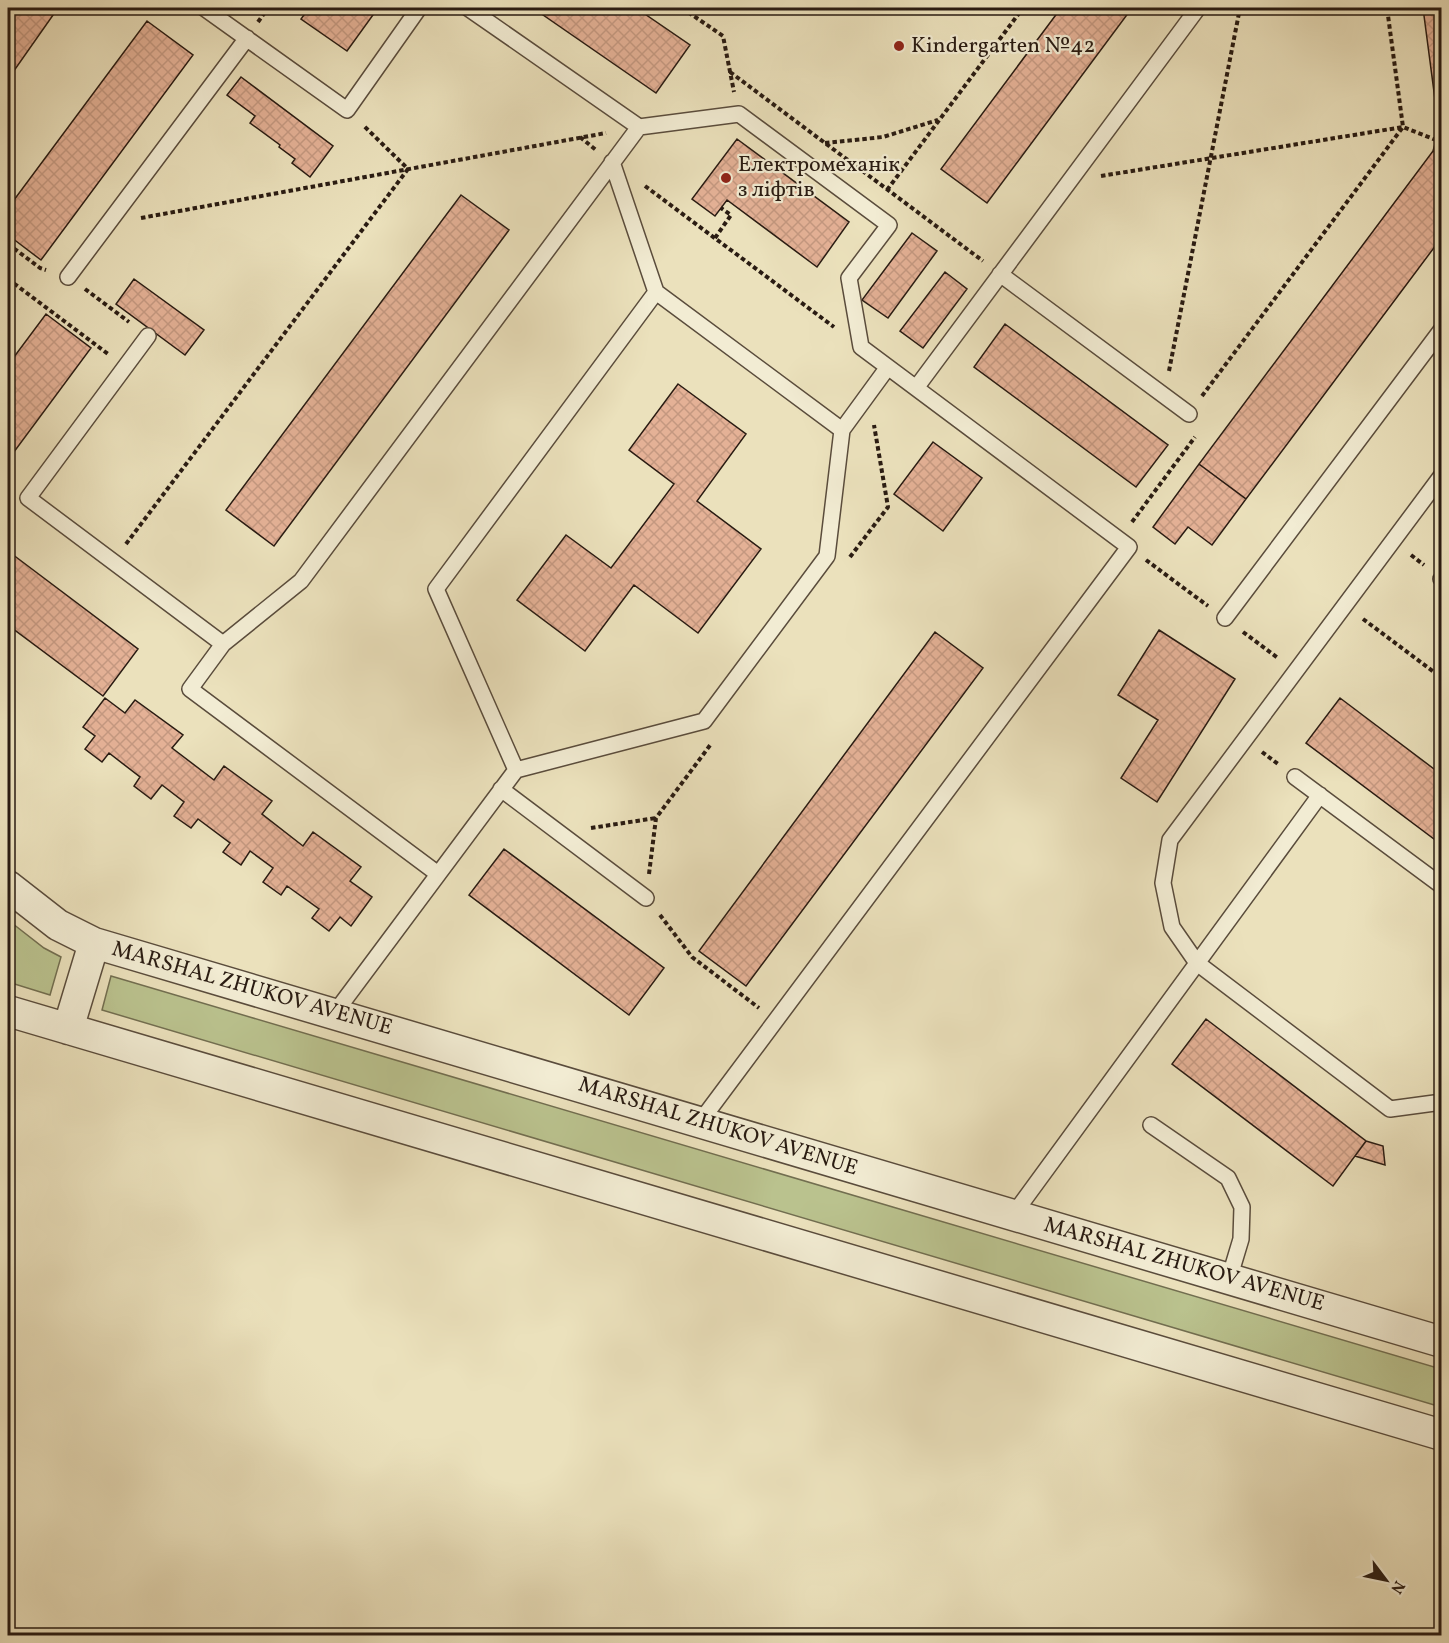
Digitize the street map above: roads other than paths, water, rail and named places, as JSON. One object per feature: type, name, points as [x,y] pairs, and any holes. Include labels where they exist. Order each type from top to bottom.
[{"type":"street","name":"MARSHAL ZHUKOV AVENUE","points":[[9,888],[58,925],[94,943],[1442,1342]]},
{"type":"street","points":[[68,1029],[94,943]]},
{"type":"street","points":[[8,1011],[1442,1435]]},
{"type":"lane","points":[[204,8],[347,110],[419,8]]},
{"type":"lane","points":[[468,8],[639,127],[739,114],[889,225],[849,278],[861,347],[1129,547],[700,1122]]},
{"type":"lane","points":[[916,388],[1198,8]]},
{"type":"lane","points":[[68,277],[247,38]]},
{"type":"lane","points":[[438,874],[190,689],[223,644],[301,581],[639,127]]},
{"type":"lane","points":[[612,162],[656,292],[842,430]]},
{"type":"lane","points":[[1000,274],[1189,414]]},
{"type":"lane","points":[[516,770],[436,590],[656,292]]},
{"type":"lane","points":[[1225,618],[1442,329]]},
{"type":"lane","points":[[148,336],[28,498],[223,644]]},
{"type":"lane","points":[[334,1014],[516,770],[704,721],[827,556],[842,430],[888,367]]},
{"type":"lane","points":[[1442,475],[1170,840],[1163,883],[1172,927],[1197,963],[1390,1109],[1442,1102]]},
{"type":"lane","points":[[1295,777],[1442,886]]},
{"type":"lane","points":[[501,789],[646,897]]},
{"type":"lane","points":[[1013,1215],[1320,795]]},
{"type":"lane","points":[[1151,1125],[1228,1178],[1242,1207],[1241,1239],[1229,1279]]},
{"type":"place","name":"Kindergarten №42","points":[[899,46]]},
{"type":"place","name":"Електромеханік з ліфтів","points":[[726,178]]}]
